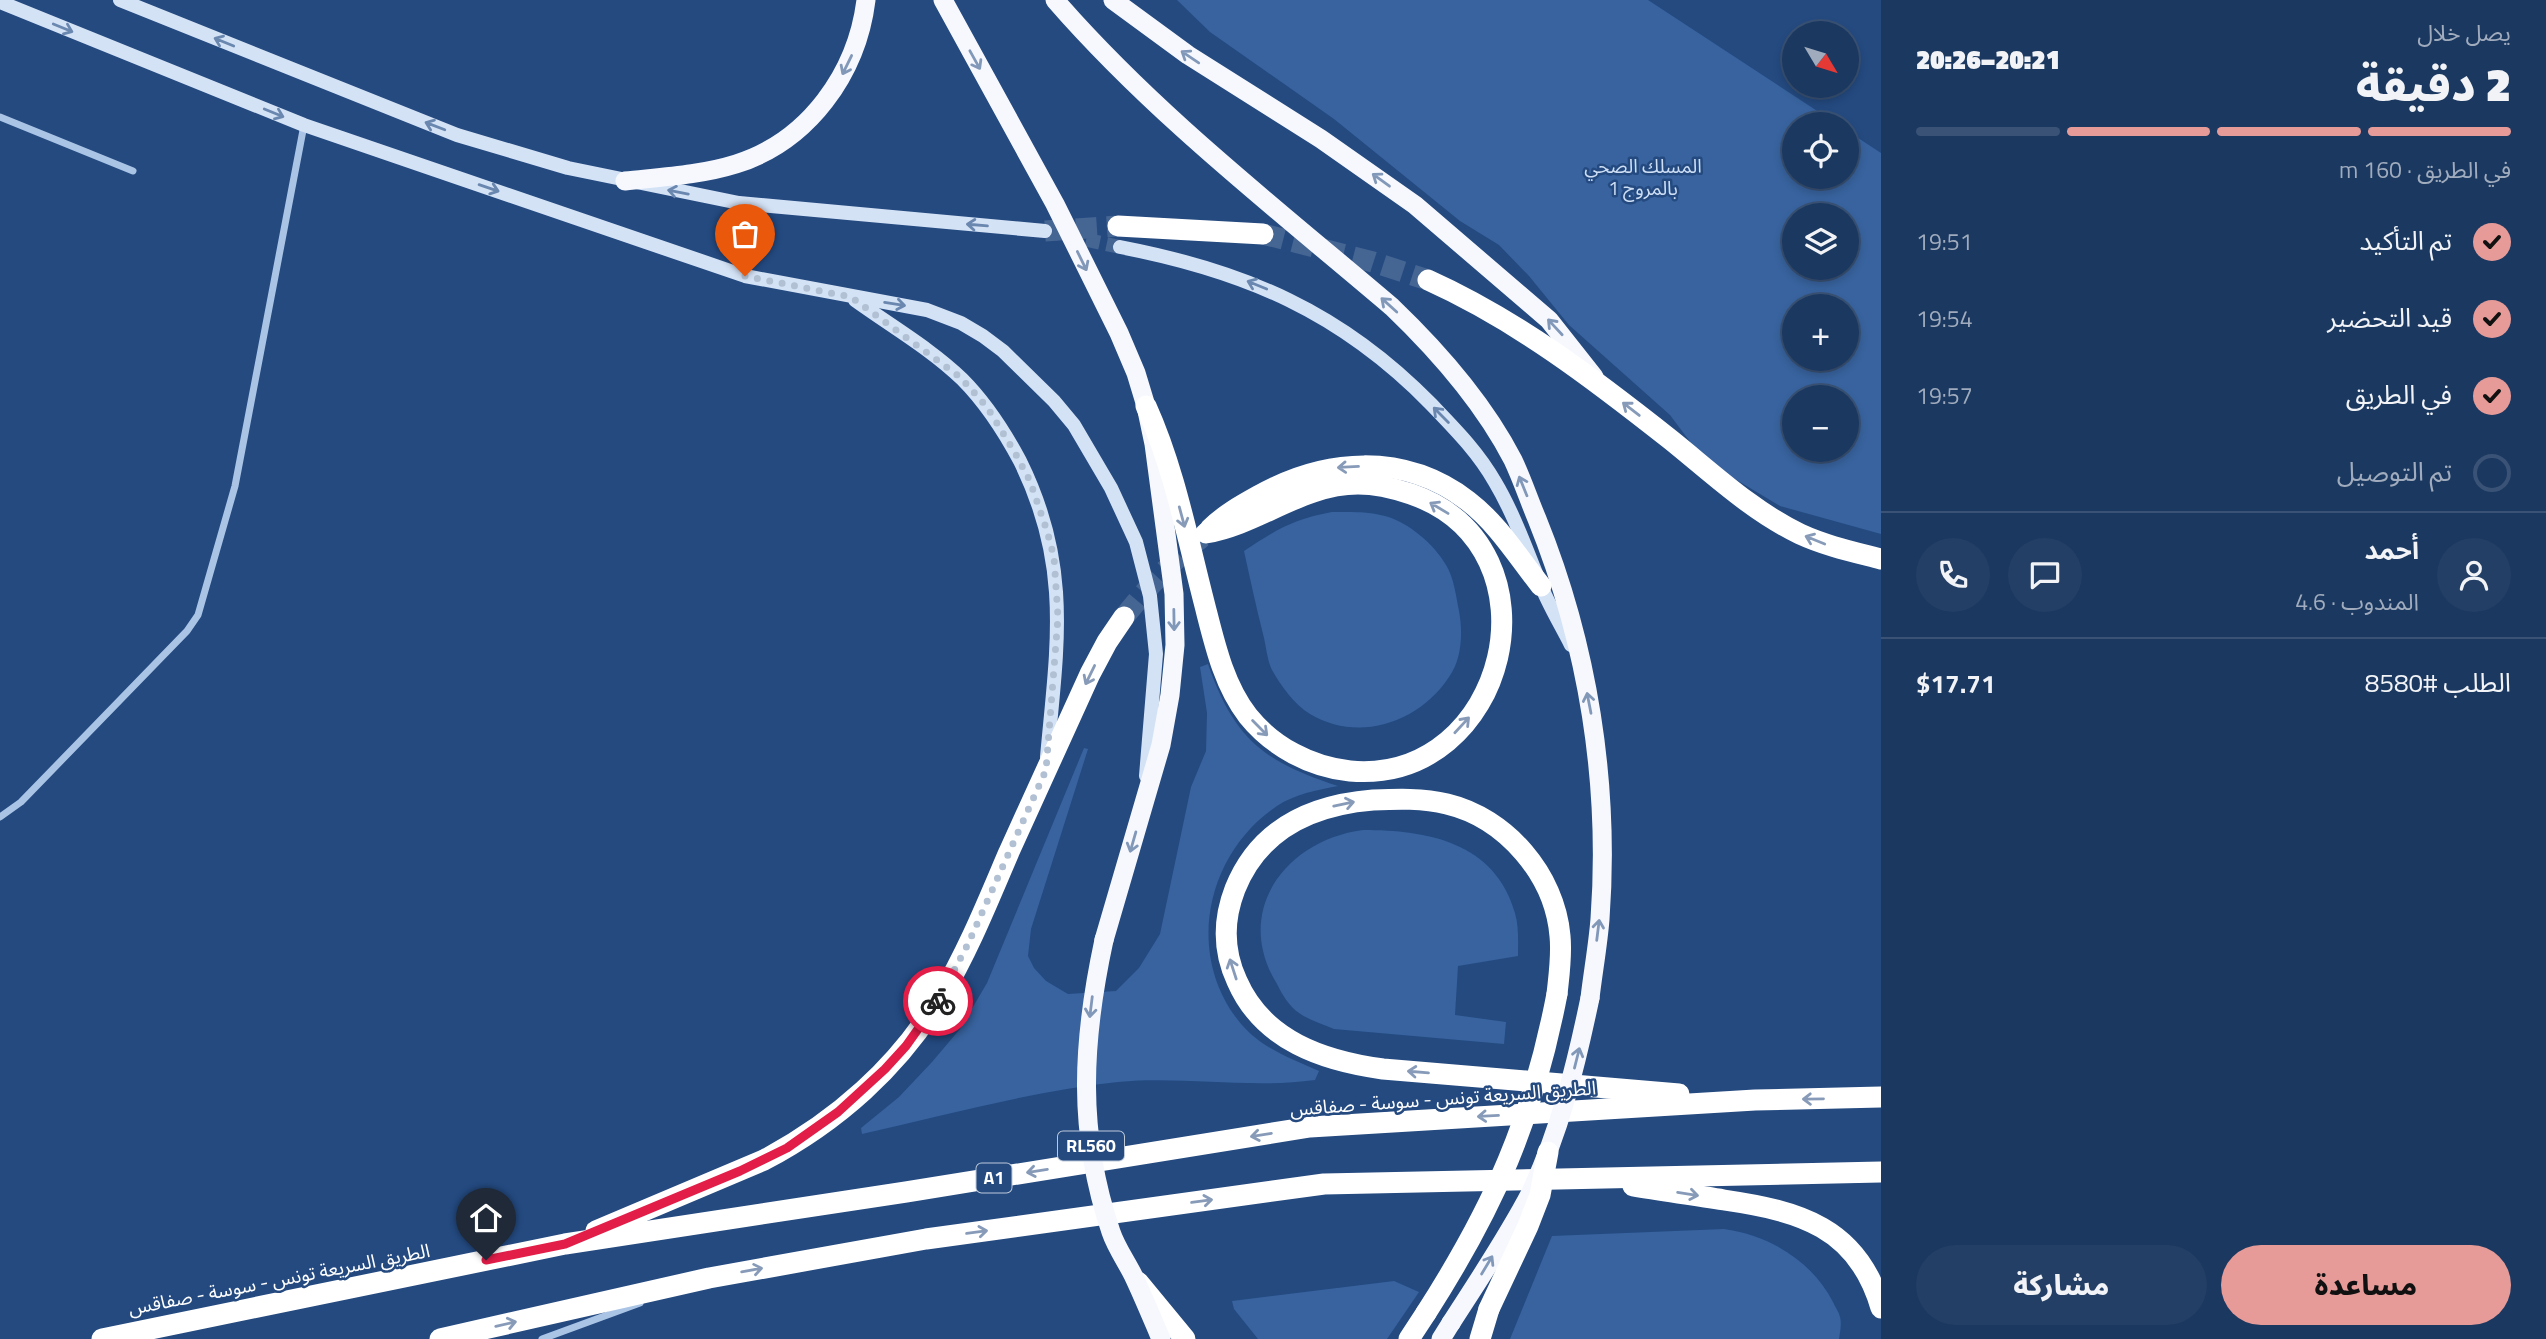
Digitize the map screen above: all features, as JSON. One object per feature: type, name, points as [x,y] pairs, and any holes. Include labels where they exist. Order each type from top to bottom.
[{"type":"highway","points":[[625,181],[720,169],[760,154],[780,142],[815,113],[840,80],[858,42],[866,0]]},
{"type":"highway","points":[[943,0],[1055,204],[1119,333],[1164,450],[1228,682],[1249,717],[1263,732],[1297,756],[1317,765],[1339,770],[1384,771],[1414,760],[1441,745],[1458,731],[1483,698],[1499,659],[1503,618],[1496,579],[1480,545],[1454,517],[1439,507],[1390,488],[1365,484],[1337,485],[1300,496],[1227,530],[1206,533],[1220,518],[1284,481],[1332,468],[1371,466],[1390,468],[1431,480],[1468,501],[1498,530],[1541,586]]},
{"type":"highway","points":[[1055,0],[1100,51],[1159,107],[1392,307],[1458,376],[1513,460],[1560,582],[1592,714],[1599,782],[1602,859],[1600,919],[1590,998],[1567,1100],[1548,1152],[1529,1195],[1446,1331]]},
{"type":"highway","points":[[1113,0],[1188,55],[1321,139],[1415,205],[1549,320],[1596,381]]},
{"type":"highway","points":[[1119,236],[1263,234]]},
{"type":"highway","points":[[1428,280],[1503,318],[1596,381],[1776,521],[1826,545],[1881,559]]},
{"type":"highway","points":[[1146,406],[1174,594],[1175,645],[1161,745],[1147,794]]},
{"type":"highway","points":[[565,1244],[740,1171],[787,1148],[838,1112],[885,1069],[925,1022],[956,971],[1090,674],[1124,617]]},
{"type":"highway","name":"RL560","points":[[1147,794],[1104,940],[1087,1043],[1086,1092],[1098,1188],[1112,1235],[1161,1339]]},
{"type":"highway","points":[[1409,1339],[1466,1248],[1508,1164],[1538,1079],[1560,968],[1560,933],[1543,880],[1525,854],[1502,831],[1484,819],[1447,804],[1412,799],[1354,802],[1315,812],[1278,830],[1251,860],[1240,877],[1228,913],[1225,932],[1227,952],[1245,1000],[1289,1040],[1313,1053],[1345,1064],[1383,1069],[1755,1100]]},
{"type":"highway","name":"الطريق السريعة تونس - سوسة - صفاقس","points":[[102,1339],[565,1244],[1310,1127],[1755,1100],[1881,1097]]},
{"type":"highway","points":[[1480,1339],[1489,1309],[1540,1195],[1548,1152]]},
{"type":"highway","points":[[440,1339],[709,1278],[926,1239],[1324,1184],[1881,1172]]},
{"type":"highway","points":[[1572,1177],[1760,1205],[1804,1217],[1834,1234],[1858,1258],[1868,1274],[1881,1308]]},
{"type":"highway","points":[[1133,1275],[1185,1339]]},
{"type":"main road","points":[[120,0],[457,135],[568,169],[739,203],[1045,231]]},
{"type":"main road","points":[[0,2],[304,125],[745,276],[927,310],[961,323],[983,336],[1003,351],[1054,401],[1074,425],[1095,460],[1136,542],[1150,596],[1154,625],[1155,680],[1147,754],[1147,794]]},
{"type":"main road","points":[[1119,236],[1264,287],[1300,304],[1368,348],[1415,388],[1477,455],[1510,509],[1541,586],[1582,664]]},
{"type":"main road","points":[[851,297],[942,363],[975,393],[997,423],[1030,481],[1047,531],[1057,587],[1057,646],[1046,770]]},
{"type":"street","points":[[0,117],[132,171]]},
{"type":"street","points":[[0,817],[21,802],[187,631],[198,615],[236,486],[304,125]]},
{"type":"street","points":[[542,1339],[709,1278]]},
{"type":"green space","name":"المسلك الصحي بالمروج 1","points":[[1177,0],[1648,0],[1782,88],[1782,98],[1797,98],[1819,112],[1782,112],[1782,189],[1859,189],[1859,139],[1881,153],[1881,534],[1780,506],[1725,473],[1694,447],[1670,415],[1569,325],[1529,276],[1499,245],[1460,221],[1334,119],[1210,32]]},
{"type":"green space","points":[[1332,512],[1372,513],[1403,523],[1435,549],[1449,570],[1454,587],[1461,636],[1457,662],[1436,693],[1404,717],[1386,724],[1348,727],[1329,723],[1310,714],[1288,694],[1269,662],[1244,551],[1285,526]]},
{"type":"green space","points":[[1208,664],[1229,711],[1255,744],[1290,767],[1338,786],[1291,798],[1252,826],[1233,851],[1219,878],[1211,908],[1209,938],[1213,969],[1224,998],[1242,1025],[1259,1040],[1277,1052],[1319,1071],[1315,1080],[1266,1083],[1167,1080],[1118,1082],[1022,1097],[862,1134],[861,1128],[899,1097],[960,1029],[987,983],[1084,748],[1088,749],[1031,929],[1028,956],[1034,968],[1046,981],[1068,994],[1116,991],[1139,968],[1160,934],[1191,787],[1206,751],[1207,713],[1200,667]]},
{"type":"green space","points":[[1363,830],[1411,833],[1456,845],[1492,870],[1505,889],[1516,918],[1518,956],[1458,966],[1455,1015],[1506,1022],[1504,1044],[1334,1029],[1301,1014],[1286,999],[1265,957],[1261,931],[1264,906],[1274,883],[1290,864],[1311,848],[1335,836]]},
{"type":"green space","points":[[1724,1229],[1757,1237],[1801,1262],[1824,1287],[1839,1313],[1839,1339],[1510,1339],[1552,1236]]},
{"type":"green space","points":[[1394,1281],[1419,1292],[1387,1339],[1258,1339],[1234,1309],[1232,1301]]},
{"type":"tunnel","points":[[1045,231],[1118,226]]},
{"type":"tunnel","points":[[1045,231],[1120,247]]},
{"type":"tunnel","points":[[1263,234],[1373,262],[1428,280]]},
{"type":"tunnel","points":[[1124,617],[1161,575],[1202,537]]},
{"type":"way so far","points":[[745,276],[851,297],[960,377],[987,407],[1030,481],[1054,557],[1057,646],[1046,770],[956,971],[938,1001]]},
{"type":"route","points":[[486,1260],[565,1244],[740,1171],[787,1148],[862,1092],[906,1046],[938,1001]]}]
